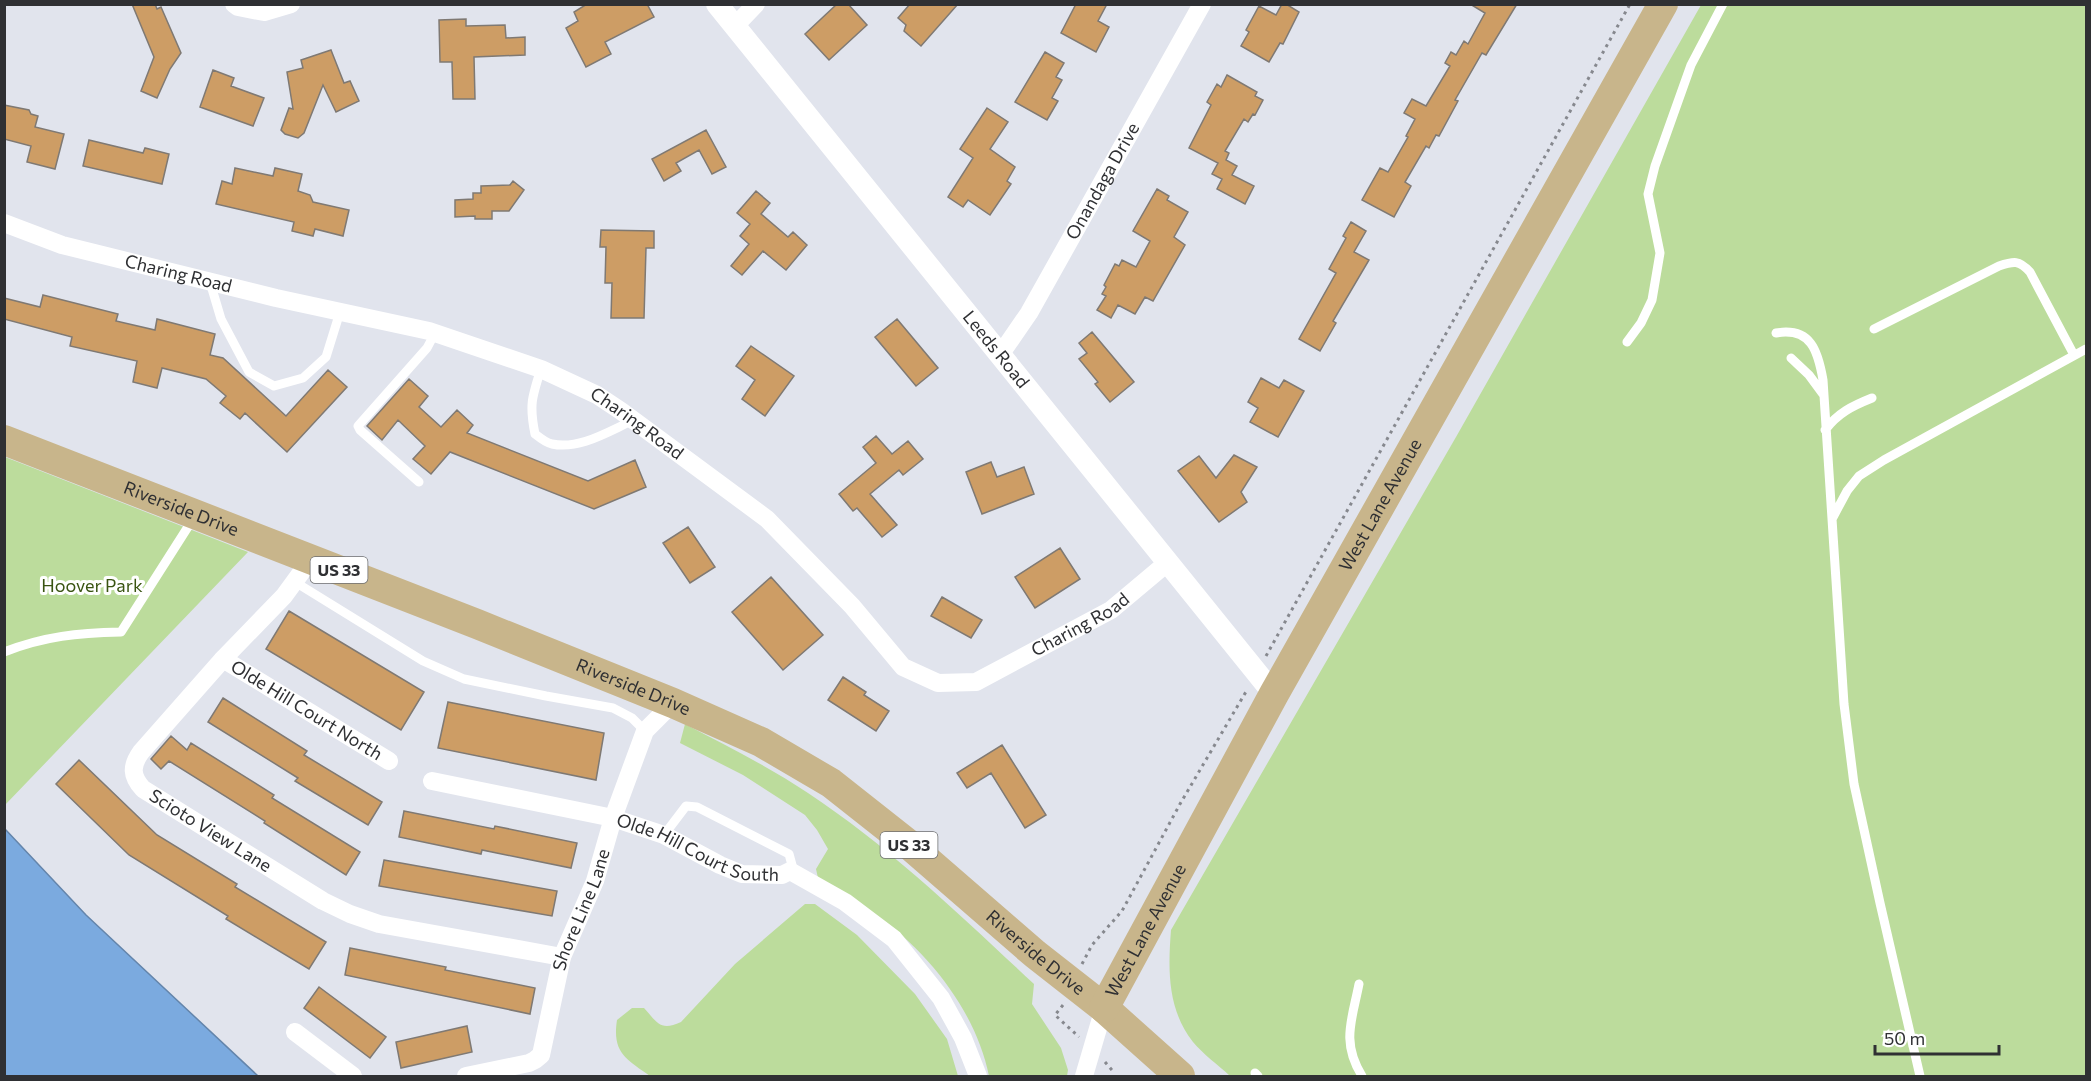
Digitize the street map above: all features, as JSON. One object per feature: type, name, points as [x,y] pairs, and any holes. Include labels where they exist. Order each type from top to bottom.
[{"type":"main road","name":"West Lane Avenue","points":[[1104,1008],[1266,683],[1663,4]]},
{"type":"main road","name":"Riverside Drive","points":[[4,440],[196,514],[303,571],[674,702],[761,742],[831,783],[907,843],[1035,954],[1104,1008],[1180,1077]]},
{"type":"street","points":[[234,4],[238,7],[264,12],[291,4]]},
{"type":"street","name":"Leeds Road","points":[[717,4],[1266,683]]},
{"type":"street","points":[[734,27],[756,4]]},
{"type":"street","name":"Onandaga Drive","points":[[1000,354],[1029,313],[1202,4]]},
{"type":"street","name":"Charing Road","points":[[4,223],[62,245],[210,282],[435,333],[542,369],[597,395],[767,519],[852,606],[903,667],[938,683],[976,682],[1111,610],[1167,563]]},
{"type":"street","name":"Scioto View Lane","points":[[303,571],[284,596],[223,659],[135,760],[133,771],[136,781],[143,789],[323,900],[350,914],[379,924],[562,957]]},
{"type":"street","name":"Olde Hill Court North","points":[[223,659],[389,761]]},
{"type":"street","name":"Shore Line Lane","points":[[466,1077],[529,1063],[541,1055],[562,957],[595,881],[613,818],[645,731],[674,702]]},
{"type":"street","name":"Olde Hill Court South","points":[[432,781],[613,818],[664,835],[742,874],[782,875],[790,871],[845,902],[894,939],[942,998],[963,1038],[978,1077]]},
{"type":"street","points":[[1084,1077],[1104,1008]]},
{"type":"street","points":[[295,1032],[352,1077]]},
{"type":"lane","points":[[1628,342],[1652,300],[1660,253],[1648,194],[1655,166],[1691,65],[1717,20],[1723,4]]},
{"type":"lane","points":[[1874,329],[1999,266],[2012,262],[2023,264],[2030,272],[2074,355]]},
{"type":"lane","points":[[210,282],[221,319],[249,372],[274,386],[303,378],[326,357],[340,312]]},
{"type":"lane","points":[[1776,333],[1787,331],[1807,338],[1820,364],[1844,704],[1854,784],[1920,1077]]},
{"type":"lane","points":[[419,482],[358,426],[427,348],[435,333]]},
{"type":"lane","points":[[1831,522],[1847,490],[1859,476],[2086,349]]},
{"type":"lane","points":[[1791,358],[1809,375],[1823,395]]},
{"type":"lane","points":[[542,369],[531,399],[531,415],[536,434],[549,444],[572,445],[634,420]]},
{"type":"lane","points":[[1825,429],[1847,408],[1872,398]]},
{"type":"lane","points":[[4,652],[33,641],[67,635],[121,632],[196,514]]},
{"type":"lane","points":[[303,571],[338,610],[433,665],[464,679],[613,708],[632,718],[645,731]]},
{"type":"lane","points":[[664,835],[686,806],[697,807],[789,854],[792,865],[790,871]]},
{"type":"lane","points":[[1359,984],[1349,1038],[1353,1061],[1362,1077]]},
{"type":"path","points":[[1112,1070],[1055,1015],[1061,1010],[1092,945],[1122,911],[1180,804],[1266,683],[1630,4]]},
{"type":"green space","points":[[1701,5],[2086,5],[2086,1076],[1230,1076],[1193,1042],[1178,1016],[1171,988],[1171,930],[1456,437]]},
{"type":"green space","name":"Hoover Park","points":[[5,457],[248,552],[5,805]]},
{"type":"green space","points":[[685,724],[778,774],[839,814],[897,860],[980,934],[1034,984],[1032,1004],[1061,1048],[1068,1070],[1067,1076],[989,1076],[983,1052],[962,1007],[932,965],[896,930],[818,878],[816,869],[828,849],[805,815],[743,775],[680,743]]},
{"type":"green space","points":[[805,904],[815,904],[857,935],[915,994],[947,1039],[958,1076],[650,1076],[628,1060],[619,1048],[617,1020],[632,1008],[644,1008],[663,1026],[681,1022],[735,964]]},
{"type":"water","points":[[5,829],[86,915],[258,1076],[5,1076]]},
{"type":"building","points":[[132,4],[155,4],[157,9],[161,7],[181,53],[170,69],[157,98],[141,91],[154,57]]},
{"type":"building","points":[[587,4],[647,4],[654,17],[605,42],[611,54],[586,67],[566,28],[578,21],[574,12]]},
{"type":"building","points":[[837,4],[848,4],[867,25],[829,60],[805,34]]},
{"type":"building","points":[[910,4],[958,4],[921,46],[904,31],[906,25],[898,18]]},
{"type":"building","points":[[1076,4],[1107,4],[1098,21],[1109,27],[1096,52],[1061,33]]},
{"type":"building","points":[[1282,4],[1299,12],[1283,44],[1280,43],[1269,62],[1241,46],[1249,32],[1246,30],[1259,6],[1276,15]]},
{"type":"building","points":[[1470,4],[1517,4],[1486,55],[1482,53],[1455,100],[1458,101],[1439,136],[1436,135],[1429,148],[1426,146],[1405,182],[1411,186],[1394,217],[1362,200],[1380,168],[1388,172],[1408,137],[1406,136],[1415,119],[1404,113],[1412,99],[1426,106],[1450,66],[1445,63],[1451,52],[1456,55],[1464,41],[1468,44],[1485,13]]},
{"type":"building","points":[[466,19],[466,26],[505,25],[506,38],[525,37],[525,55],[474,57],[475,99],[453,99],[452,62],[440,62],[439,20]]},
{"type":"building","points":[[331,50],[344,83],[350,81],[359,101],[336,112],[323,85],[304,133],[298,138],[285,134],[281,130],[289,108],[293,109],[287,72],[303,68],[301,60]]},
{"type":"building","points":[[1045,52],[1064,63],[1056,77],[1062,80],[1052,98],[1058,101],[1047,120],[1015,102]]},
{"type":"building","points":[[213,70],[234,78],[231,86],[264,98],[253,126],[200,107]]},
{"type":"building","points":[[1227,75],[1257,92],[1255,96],[1263,100],[1255,115],[1253,114],[1248,122],[1244,119],[1225,151],[1229,153],[1226,160],[1237,166],[1232,175],[1254,186],[1245,204],[1217,189],[1222,179],[1212,174],[1218,163],[1189,148],[1211,105],[1207,102],[1217,84],[1221,87]]},
{"type":"building","points":[[4,105],[29,110],[31,114],[38,116],[35,127],[64,134],[55,169],[27,162],[31,146],[4,139]]},
{"type":"building","points":[[987,108],[1008,122],[990,149],[1015,167],[1007,181],[1011,184],[990,215],[968,200],[963,207],[948,197],[973,158],[960,149]]},
{"type":"building","points":[[706,130],[726,167],[712,174],[699,150],[676,163],[681,171],[664,181],[652,159]]},
{"type":"building","points":[[89,140],[143,153],[145,148],[169,154],[162,184],[83,166]]},
{"type":"building","points":[[235,168],[273,176],[275,168],[302,174],[298,191],[310,195],[313,202],[349,210],[343,236],[315,229],[313,236],[292,231],[294,222],[216,204],[222,181],[232,184]]},
{"type":"building","points":[[513,181],[524,190],[509,211],[492,211],[492,219],[475,219],[475,216],[455,217],[455,200],[473,199],[473,193],[481,193],[481,186],[510,185]]},
{"type":"building","points":[[1157,189],[1169,196],[1167,200],[1188,212],[1174,237],[1185,245],[1153,301],[1145,297],[1135,314],[1118,305],[1111,318],[1097,310],[1106,296],[1102,294],[1106,287],[1104,285],[1115,264],[1119,266],[1122,260],[1136,267],[1150,241],[1133,231]]},
{"type":"building","points":[[756,191],[770,203],[761,214],[788,237],[793,232],[807,245],[786,270],[763,251],[742,275],[731,266],[749,244],[740,236],[750,224],[737,213]]},
{"type":"building","points":[[1351,222],[1366,231],[1354,252],[1369,260],[1333,321],[1336,323],[1320,351],[1299,339],[1336,273],[1329,269],[1346,238],[1343,236]]},
{"type":"building","points":[[601,230],[654,231],[654,248],[646,248],[644,318],[611,318],[612,283],[605,283],[606,247],[600,247]]},
{"type":"building","points":[[43,295],[118,314],[116,321],[155,330],[157,319],[215,334],[210,355],[223,358],[286,416],[328,370],[347,387],[287,452],[245,413],[240,419],[220,403],[226,396],[206,379],[162,368],[157,388],[133,382],[137,361],[70,346],[72,337],[4,319],[4,298],[40,307]]},
{"type":"building","points":[[897,319],[938,368],[916,386],[875,337]]},
{"type":"building","points":[[1092,332],[1134,382],[1110,402],[1095,384],[1098,382],[1079,359],[1087,353],[1079,343]]},
{"type":"building","points":[[751,346],[794,376],[765,416],[742,399],[755,380],[736,366]]},
{"type":"building","points":[[1261,378],[1279,388],[1284,380],[1304,391],[1278,437],[1250,422],[1258,408],[1248,402]]},
{"type":"building","points":[[409,379],[428,396],[419,407],[441,427],[457,410],[473,425],[467,433],[588,481],[635,460],[646,487],[594,509],[450,452],[431,474],[413,459],[425,446],[398,420],[382,440],[367,426]]},
{"type":"building","points":[[876,436],[892,454],[908,441],[923,459],[903,475],[899,470],[870,494],[897,525],[882,537],[857,508],[853,511],[839,494],[876,463],[863,447]]},
{"type":"building","points":[[1234,455],[1257,467],[1241,492],[1247,502],[1219,522],[1178,471],[1199,456],[1216,478]]},
{"type":"building","points":[[991,462],[997,477],[1024,467],[1034,494],[982,514],[966,472]]},
{"type":"building","points":[[688,527],[715,567],[690,583],[663,543]]},
{"type":"building","points":[[1060,548],[1080,579],[1035,608],[1015,577]]},
{"type":"building","points":[[771,577],[823,635],[783,670],[732,612]]},
{"type":"building","points":[[942,597],[982,620],[971,638],[931,616]]},
{"type":"building","points":[[289,611],[424,692],[401,730],[266,649]]},
{"type":"building","points":[[843,677],[866,692],[864,695],[889,711],[876,731],[828,700]]},
{"type":"building","points":[[223,698],[307,751],[304,755],[382,802],[368,825],[295,781],[298,778],[208,722]]},
{"type":"building","points":[[448,702],[604,733],[596,780],[438,748]]},
{"type":"building","points":[[171,736],[187,750],[191,743],[274,795],[272,798],[360,852],[346,875],[169,761],[161,769],[151,759]]},
{"type":"building","points":[[1002,745],[1046,815],[1025,828],[991,773],[967,788],[957,773]]},
{"type":"building","points":[[79,760],[157,835],[237,884],[235,887],[326,942],[309,969],[226,919],[228,916],[129,855],[56,784]]},
{"type":"building","points":[[404,811],[494,829],[495,826],[577,843],[571,868],[482,850],[481,854],[399,837]]},
{"type":"building","points":[[384,860],[557,891],[552,916],[379,886]]},
{"type":"building","points":[[350,948],[535,988],[530,1014],[345,975]]},
{"type":"building","points":[[319,987],[386,1037],[370,1058],[304,1008]]},
{"type":"building","points":[[467,1026],[472,1052],[401,1068],[396,1042]]}]
